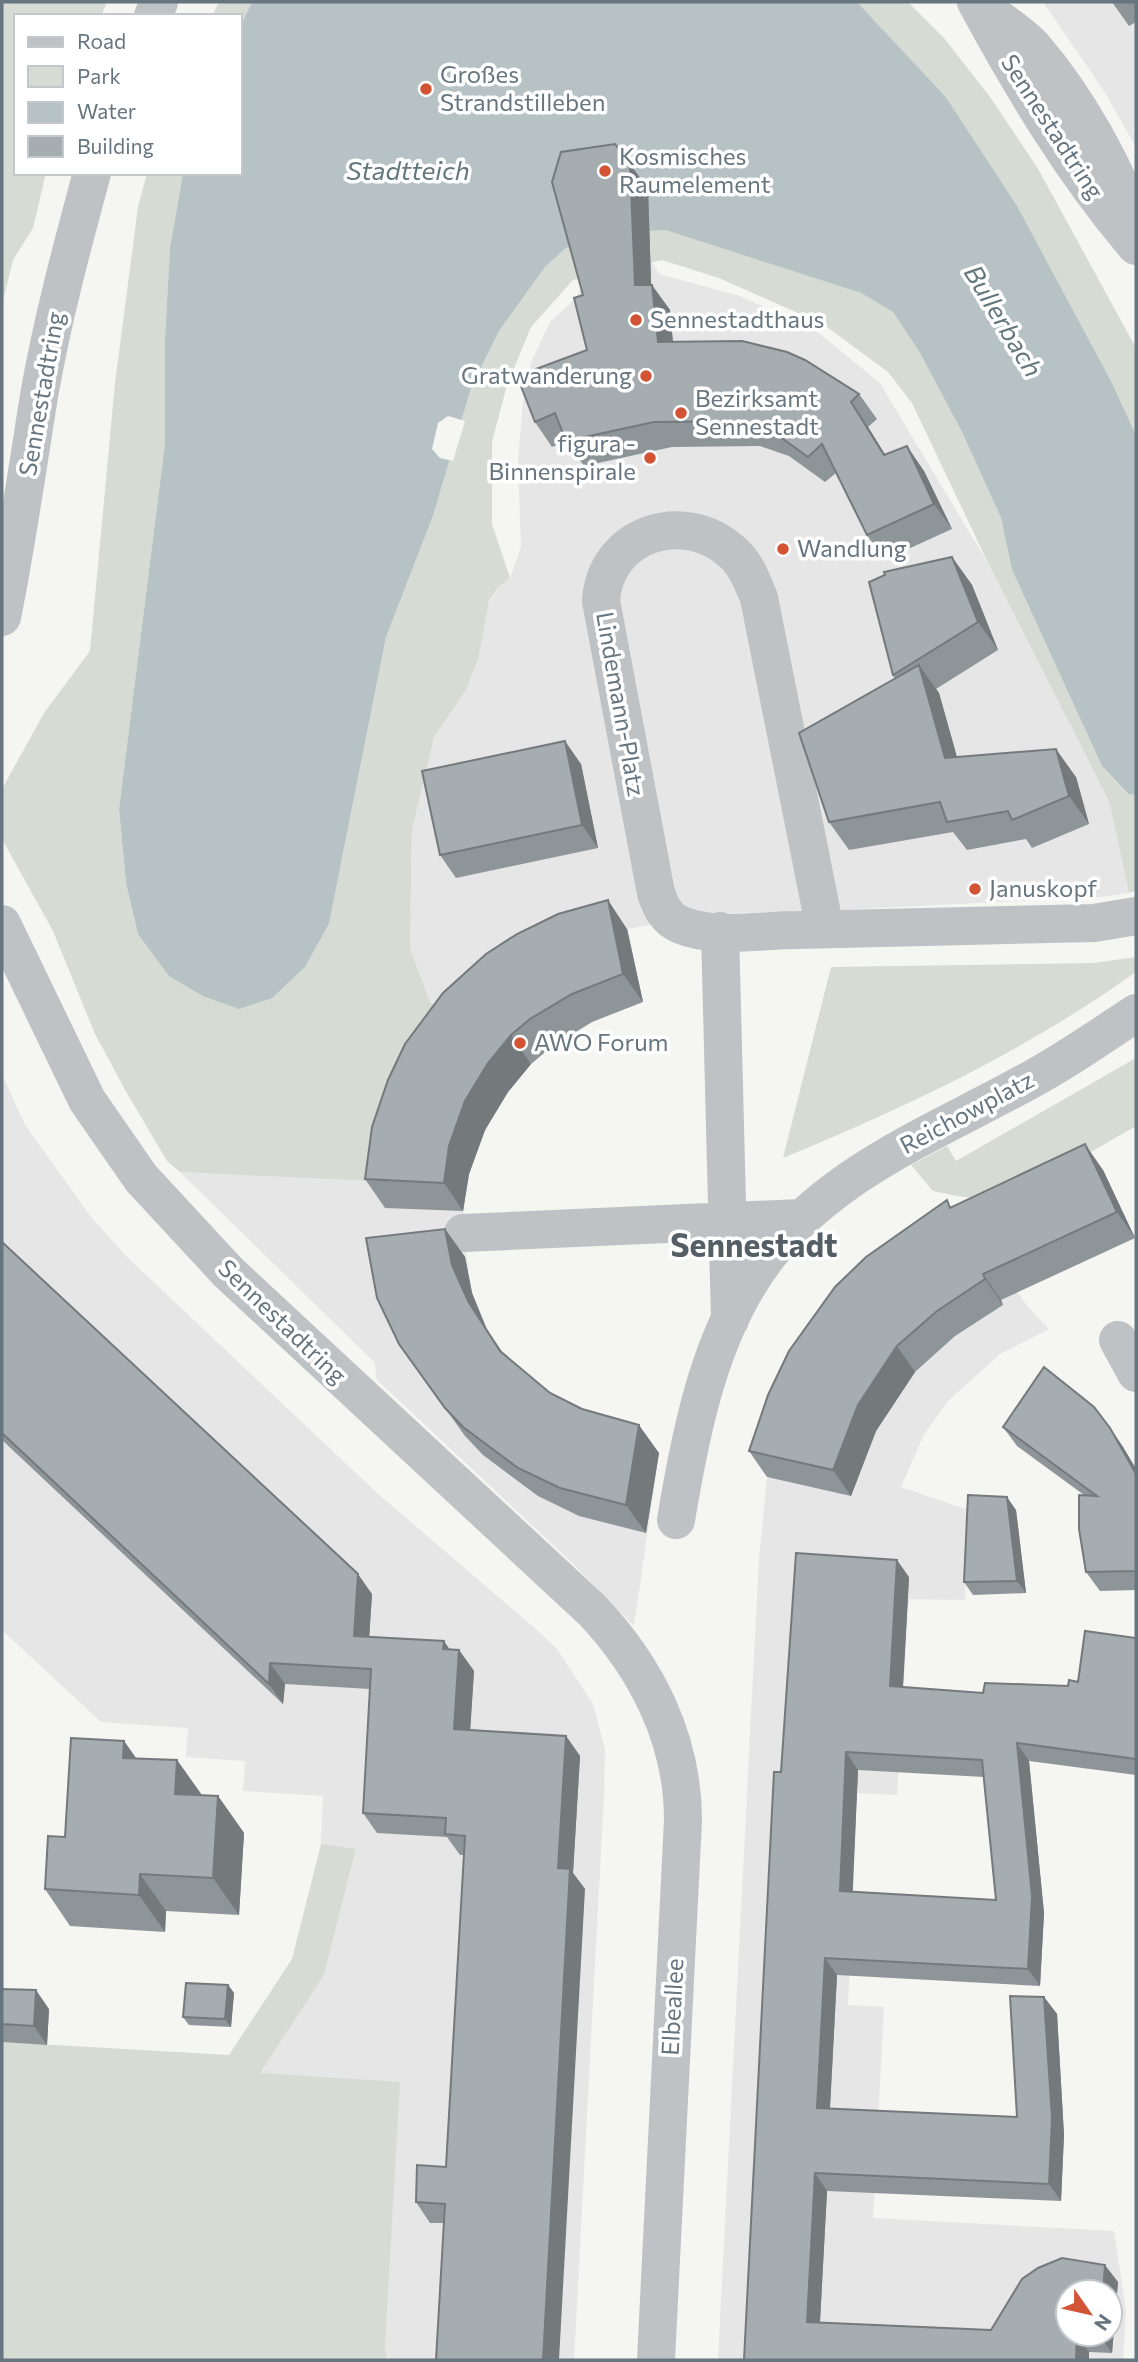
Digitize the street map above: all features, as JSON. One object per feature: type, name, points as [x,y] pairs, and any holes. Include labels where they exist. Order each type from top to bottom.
[{"type":"street","name":"Sennestadtring","points":[[976,2],[1035,48],[1080,114],[1122,185],[1136,226]]},
{"type":"street","name":"Sennestadtring","points":[[976,2],[1010,64],[1096,200],[1136,246]]},
{"type":"street","name":"Sennestadtring","points":[[2,617],[21,522],[39,394],[63,281],[91,175]]},
{"type":"street","name":"Lindemann-Platz","points":[[825,929],[759,598],[751,578],[733,553],[709,537],[687,531],[656,530],[629,545],[611,565],[601,585],[602,614],[656,893],[664,913],[678,924],[695,930],[720,931],[825,929],[1094,923],[1136,916]]},
{"type":"street","name":"Sennestadtring","points":[[2,924],[87,1100],[141,1178],[238,1281],[592,1610],[636,1664]]},
{"type":"street","name":"Reichowplatz","points":[[720,931],[730,1322]]},
{"type":"street","name":"Reichowplatz","points":[[676,1520],[695,1417],[730,1322],[756,1273],[801,1218],[855,1175],[898,1149],[1022,1085],[1136,1013]]},
{"type":"street","points":[[463,1233],[801,1218]]},
{"type":"street","points":[[1118,1340],[1136,1373]]},
{"type":"street","name":"Elbeallee","points":[[636,1664],[664,1717],[683,1793],[656,2360]]},
{"type":"shaded area","points":[[1043,2],[1136,2],[1136,147],[1104,91]]},
{"type":"shaded area","points":[[651,261],[659,274],[740,296],[815,330],[880,383],[989,565],[1109,801],[1129,893],[1100,897],[799,912],[712,913],[628,929],[643,1002],[608,1014],[559,1041],[531,1064],[496,1107],[472,1162],[465,1193],[463,1233],[472,1293],[488,1330],[520,1379],[659,1453],[634,1626],[566,1557],[376,1379],[375,1363],[180,1172],[368,1181],[445,1013],[430,1002],[410,948],[412,830],[434,737],[466,690],[478,659],[485,610],[498,587],[510,578],[521,547],[518,459],[524,392],[532,360],[550,322],[576,298],[588,272]]},
{"type":"shaded area","points":[[2,1074],[25,1125],[91,1217],[127,1257],[377,1493],[557,1649],[593,1704],[605,1749],[604,1795],[574,2360],[387,2360],[385,2348],[394,2185],[259,2073],[324,1975],[356,1850],[321,1844],[323,1796],[243,1791],[245,1761],[186,1757],[188,1728],[101,1722],[2,1630]]},
{"type":"shaded area","points":[[1010,1282],[1028,1307],[1049,1329],[1000,1354],[949,1400],[924,1434],[901,1487],[968,1510],[965,1600],[909,1599],[897,1795],[857,1793],[848,2005],[884,2007],[873,2218],[1114,2231],[1121,2278],[1054,2278],[1054,2348],[1124,2348],[1123,2360],[718,2360],[759,1558],[767,1479]]},
{"type":"shaded area","points":[[1124,2298],[1126,2311],[1124,2344]]},
{"type":"green space","points":[[2,2],[107,2],[102,14],[14,14],[14,175],[46,175],[33,228],[13,260],[2,305]]},
{"type":"green space","points":[[219,2],[252,2],[242,23],[242,14],[213,14]]},
{"type":"green space","points":[[857,2],[908,2],[944,38],[990,97],[1037,167],[1136,348],[1136,435],[1113,385],[945,96]]},
{"type":"green space","points":[[146,175],[183,175],[170,248],[165,338],[165,443],[119,809],[126,883],[138,934],[305,967],[329,924],[386,637],[433,516],[472,385],[499,331],[545,267],[566,248],[618,232],[666,229],[861,293],[893,312],[920,353],[962,432],[1001,518],[1012,570],[1102,766],[1127,794],[1136,795],[1136,891],[1129,893],[1109,801],[989,565],[912,403],[888,372],[823,324],[719,278],[662,260],[573,280],[531,327],[507,385],[492,442],[492,524],[510,578],[498,587],[489,601],[478,659],[466,690],[434,737],[412,830],[410,948],[430,1002],[445,1014],[368,1181],[180,1172],[167,1161],[95,1034],[53,931],[2,839],[2,789],[44,713],[90,651],[115,383],[138,207]]},
{"type":"green space","points":[[1136,957],[1136,972],[1094,1001],[1009,1052],[921,1097],[783,1158],[831,967],[1094,963]]},
{"type":"green space","points":[[1136,1058],[1136,1126],[1089,1153],[994,1198],[962,1197],[933,1191],[911,1165],[947,1146],[956,1161]]},
{"type":"green space","points":[[321,1844],[356,1849],[324,1975],[260,2073],[400,2082],[385,2348],[387,2360],[2,2360],[2,2042],[229,2055],[292,1959]]},
{"type":"water","name":"Stadtteich","points":[[252,2],[857,2],[945,96],[1017,206],[1113,385],[1136,435],[1136,795],[1128,794],[1102,766],[1012,570],[1001,518],[962,432],[920,353],[893,312],[861,293],[666,230],[618,232],[566,248],[545,267],[499,331],[472,385],[433,516],[386,637],[329,924],[305,967],[272,998],[239,1009],[203,996],[169,976],[138,934],[126,883],[119,809],[165,443],[165,338],[170,248],[183,175],[242,175],[242,23]]},
{"type":"pier","points":[[448,416],[465,421],[453,461],[440,458],[432,449],[438,423]]},
{"type":"building","points":[[615,144],[630,164],[635,285],[652,285],[658,342],[742,341],[787,352],[805,360],[859,394],[851,402],[884,455],[907,446],[934,504],[867,535],[822,444],[808,457],[772,431],[742,421],[654,422],[566,441],[555,413],[535,422],[517,376],[587,350],[574,298],[583,295],[552,182],[561,152]]},
{"type":"building","points":[[952,557],[978,622],[893,675],[869,582],[885,575],[884,572]]},
{"type":"building","points":[[919,665],[945,758],[1056,749],[1069,796],[1012,820],[1008,811],[947,822],[940,802],[829,822],[799,733]]},
{"type":"building","points":[[565,741],[582,825],[440,855],[422,771]]},
{"type":"building","points":[[608,900],[623,974],[572,994],[530,1019],[511,1035],[488,1063],[465,1101],[449,1146],[444,1183],[365,1179],[372,1127],[388,1080],[405,1044],[443,993],[486,954],[517,934],[558,914]]},
{"type":"building","points":[[1085,1144],[1117,1212],[983,1274],[985,1279],[937,1311],[897,1346],[858,1405],[833,1470],[749,1451],[768,1395],[789,1351],[835,1287],[866,1257],[947,1200],[950,1208]]},
{"type":"building","points":[[445,1229],[452,1265],[468,1301],[500,1351],[550,1393],[582,1409],[639,1425],[626,1505],[560,1488],[518,1468],[463,1427],[445,1408],[399,1344],[377,1298],[366,1238]]},
{"type":"building","points":[[2,1242],[358,1574],[354,1636],[444,1641],[443,1649],[459,1650],[454,1729],[566,1736],[558,1868],[570,1869],[543,2360],[436,2360],[445,2204],[416,2202],[417,2165],[446,2167],[465,1836],[445,1834],[446,1818],[363,1813],[371,1669],[270,1663],[269,1684],[2,1433]]},
{"type":"building","points":[[1044,1367],[1094,1407],[1110,1428],[1136,1474],[1136,1571],[1086,1572],[1079,1529],[1079,1495],[1097,1496],[1003,1427]]},
{"type":"building","points":[[968,1495],[1007,1497],[1017,1581],[964,1582]]},
{"type":"building","points":[[796,1553],[897,1560],[890,1686],[983,1693],[985,1683],[1068,1686],[1069,1680],[1078,1682],[1085,1631],[1136,1638],[1136,1759],[1017,1743],[1032,1896],[1028,1969],[825,1958],[817,2108],[1017,2117],[1010,1996],[1044,1997],[1052,2118],[1049,2184],[815,2173],[807,2322],[991,2330],[1022,2279],[1038,2268],[1062,2258],[1105,2265],[1104,2278],[1054,2278],[1054,2348],[1076,2348],[1076,2360],[744,2360],[774,1772],[781,1772]],"holes":[[[846,1752],[982,1760],[996,1900],[840,1891]]]},
{"type":"building","points":[[71,1738],[124,1741],[123,1758],[177,1760],[175,1794],[218,1796],[213,1878],[140,1874],[139,1895],[45,1889],[48,1836],[65,1837]]},
{"type":"building","points":[[186,1983],[228,1985],[225,2019],[183,2017]]},
{"type":"building","points":[[2,1989],[36,1990],[34,2026],[2,2024]]},
{"type":"place","name":"Großes Strandstilleben","points":[[426,89]]},
{"type":"place","name":"Kosmisches Raumelement","points":[[605,171]]},
{"type":"place","name":"Sennestadthaus","points":[[636,320]]},
{"type":"place","name":"Gratwanderung","points":[[646,376]]},
{"type":"place","name":"Bezirksamt Sennestadt","points":[[681,413]]},
{"type":"place","name":"figura - Binnenspirale","points":[[650,458]]},
{"type":"place","name":"Wandlung","points":[[783,549]]},
{"type":"place","name":"Januskopf","points":[[975,889]]},
{"type":"place","name":"AWO Forum","points":[[520,1043]]},
{"type":"district","name":"Sennestadt","points":[[754,1246]]},
{"type":"water label","name":"Bullerbach","points":[[1003,321]]}]
